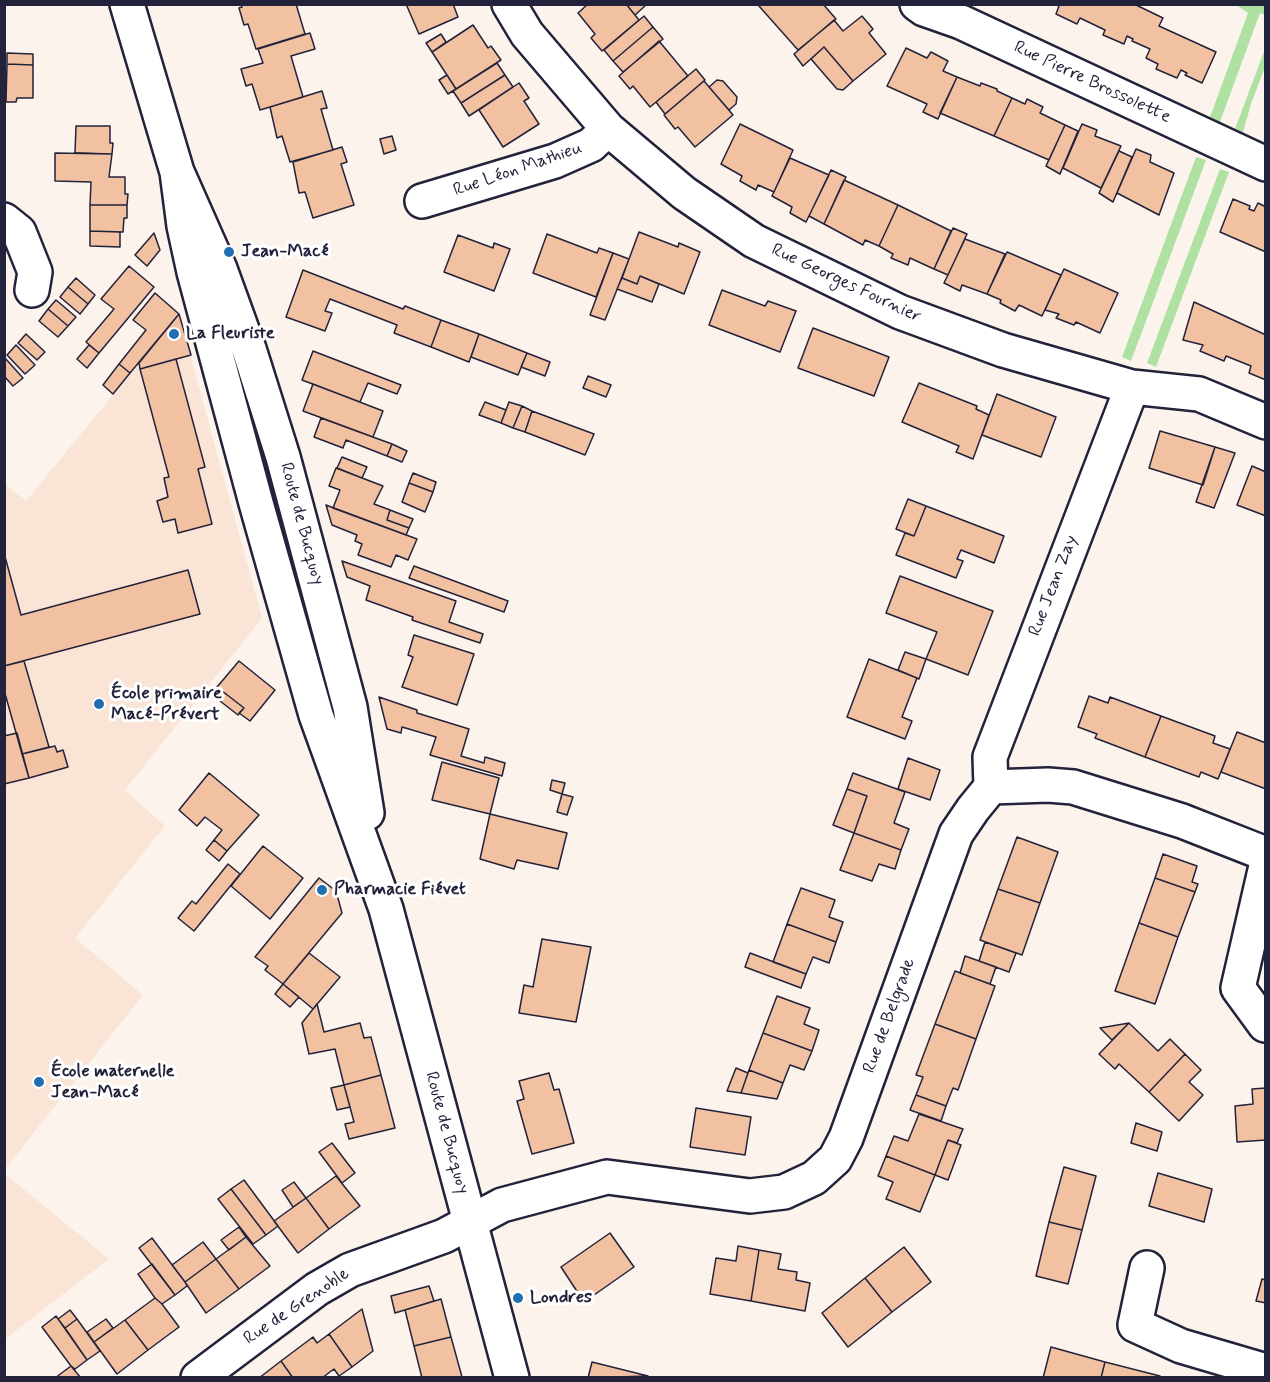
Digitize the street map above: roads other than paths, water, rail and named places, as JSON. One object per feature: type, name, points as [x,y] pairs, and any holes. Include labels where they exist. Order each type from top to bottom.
[{"type":"street","name":"Route de Bucquoy","points":[[127,4],[177,172],[224,279],[283,457],[350,707],[380,889],[512,1377]]},
{"type":"street","name":"Route de Bucquoy","points":[[135,4],[141,54]]},
{"type":"street","name":"Rue Georges Fournier","points":[[509,4],[527,34],[608,129],[684,192],[754,241],[900,312],[1003,350],[1132,387],[1198,394],[1266,422]]},
{"type":"street","name":"Rue Pierre Brossolette","points":[[917,4],[924,9],[961,22],[1266,164]]},
{"type":"street","name":"Rue Léon Mathieu","points":[[422,201],[555,161],[591,145],[608,129]]},
{"type":"street","points":[[4,220],[19,232],[35,272],[32,290]]},
{"type":"street","name":"Rue Jean Zay","points":[[991,787],[990,757],[1132,387]]},
{"type":"street","points":[[991,787],[1048,785],[1073,787],[1182,820],[1266,854]]},
{"type":"street","name":"Rue de Belgrade","points":[[470,1222],[502,1205],[607,1177],[750,1196],[784,1192],[814,1178],[835,1159],[846,1138],[956,834],[973,808],[991,787]]},
{"type":"street","points":[[1265,1025],[1238,988],[1266,866]]},
{"type":"street","name":"Rue de Grenoble","points":[[198,1377],[317,1289],[350,1270],[444,1236],[470,1222]]},
{"type":"street","points":[[1147,1268],[1135,1326],[1181,1346],[1266,1371]]},
{"type":"place","name":"Jean-Macé","points":[[229,252]]},
{"type":"place","name":"La Fleuriste","points":[[174,334]]},
{"type":"place","name":"École primaire Macé-Prévert","points":[[99,704]]},
{"type":"place","name":"Pharmacie Fiévet","points":[[322,890]]},
{"type":"place","name":"École maternelle Jean-Macé","points":[[39,1082]]},
{"type":"place","name":"Londres","points":[[518,1298]]}]
